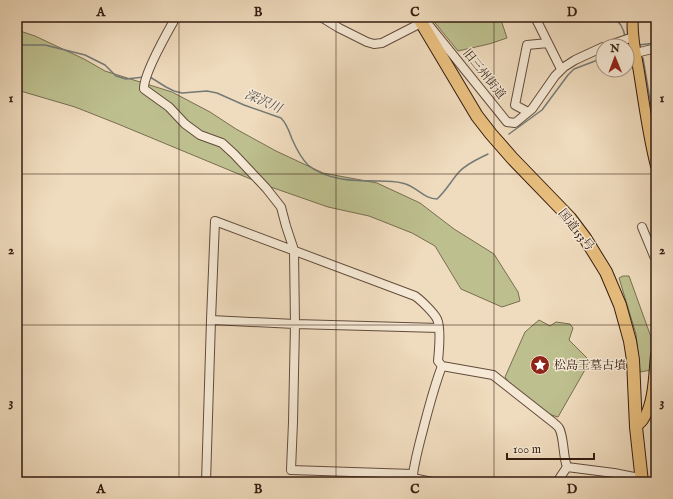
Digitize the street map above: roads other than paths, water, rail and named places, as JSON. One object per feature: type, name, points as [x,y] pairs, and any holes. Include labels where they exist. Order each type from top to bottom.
[{"type":"highway","name":"国道153号","points":[[420,20],[477,116],[512,158],[570,218],[585,238],[606,272],[620,305],[630,341],[641,479]]},
{"type":"main road","points":[[633,17],[633,38]]},
{"type":"main road","points":[[635,51],[649,133],[656,164]]},
{"type":"main road","points":[[636,427],[642,421],[647,412],[651,398],[656,355]]},
{"type":"street","points":[[176,17],[167,32],[146,78],[144,89],[169,107],[185,124],[200,136],[222,143],[266,188],[281,207],[294,250],[295,324],[291,470],[413,478],[432,482]]},
{"type":"street","points":[[321,17],[346,32],[374,44],[382,43],[420,20]]},
{"type":"street","points":[[535,17],[562,69]]},
{"type":"street","name":"旧三州街道","points":[[420,20],[428,24],[507,122],[515,122],[530,111]]},
{"type":"street","points":[[548,43],[527,45],[515,105],[530,111],[555,76],[564,67],[575,60],[595,51]]},
{"type":"street","points":[[635,45],[656,48]]},
{"type":"street","points":[[206,482],[215,221],[415,296],[421,300],[438,319],[438,361],[442,366],[493,375],[554,423],[560,429],[564,460],[567,467]]},
{"type":"street","points":[[642,227],[654,256],[656,256]]},
{"type":"street","points":[[211,320],[439,328]]},
{"type":"street","points":[[413,478],[417,449],[442,366]]},
{"type":"street","points":[[567,467],[614,473],[641,479]]},
{"type":"street","points":[[557,482],[567,467]]},
{"type":"street","points":[[354,473],[354,482]]},
{"type":"waterway","points":[[613,17],[618,21],[624,31],[625,37]]},
{"type":"waterway","name":"深沢川","points":[[638,45],[656,43]]},
{"type":"waterway","name":"深沢川","points":[[17,45],[45,45],[85,55],[105,65],[116,76],[126,79],[144,77]]},
{"type":"waterway","points":[[643,58],[656,135]]},
{"type":"waterway","name":"深沢川","points":[[509,134],[542,110],[574,69],[595,61]]},
{"type":"waterway","name":"深沢川","points":[[150,77],[174,91],[182,93],[207,91],[217,93],[244,105],[281,118],[305,162],[316,170],[332,177],[360,181],[399,182],[412,187],[428,197],[437,199],[462,169],[488,154]]},
{"type":"place","name":"松島王墓古墳","points":[[540,365]]}]
